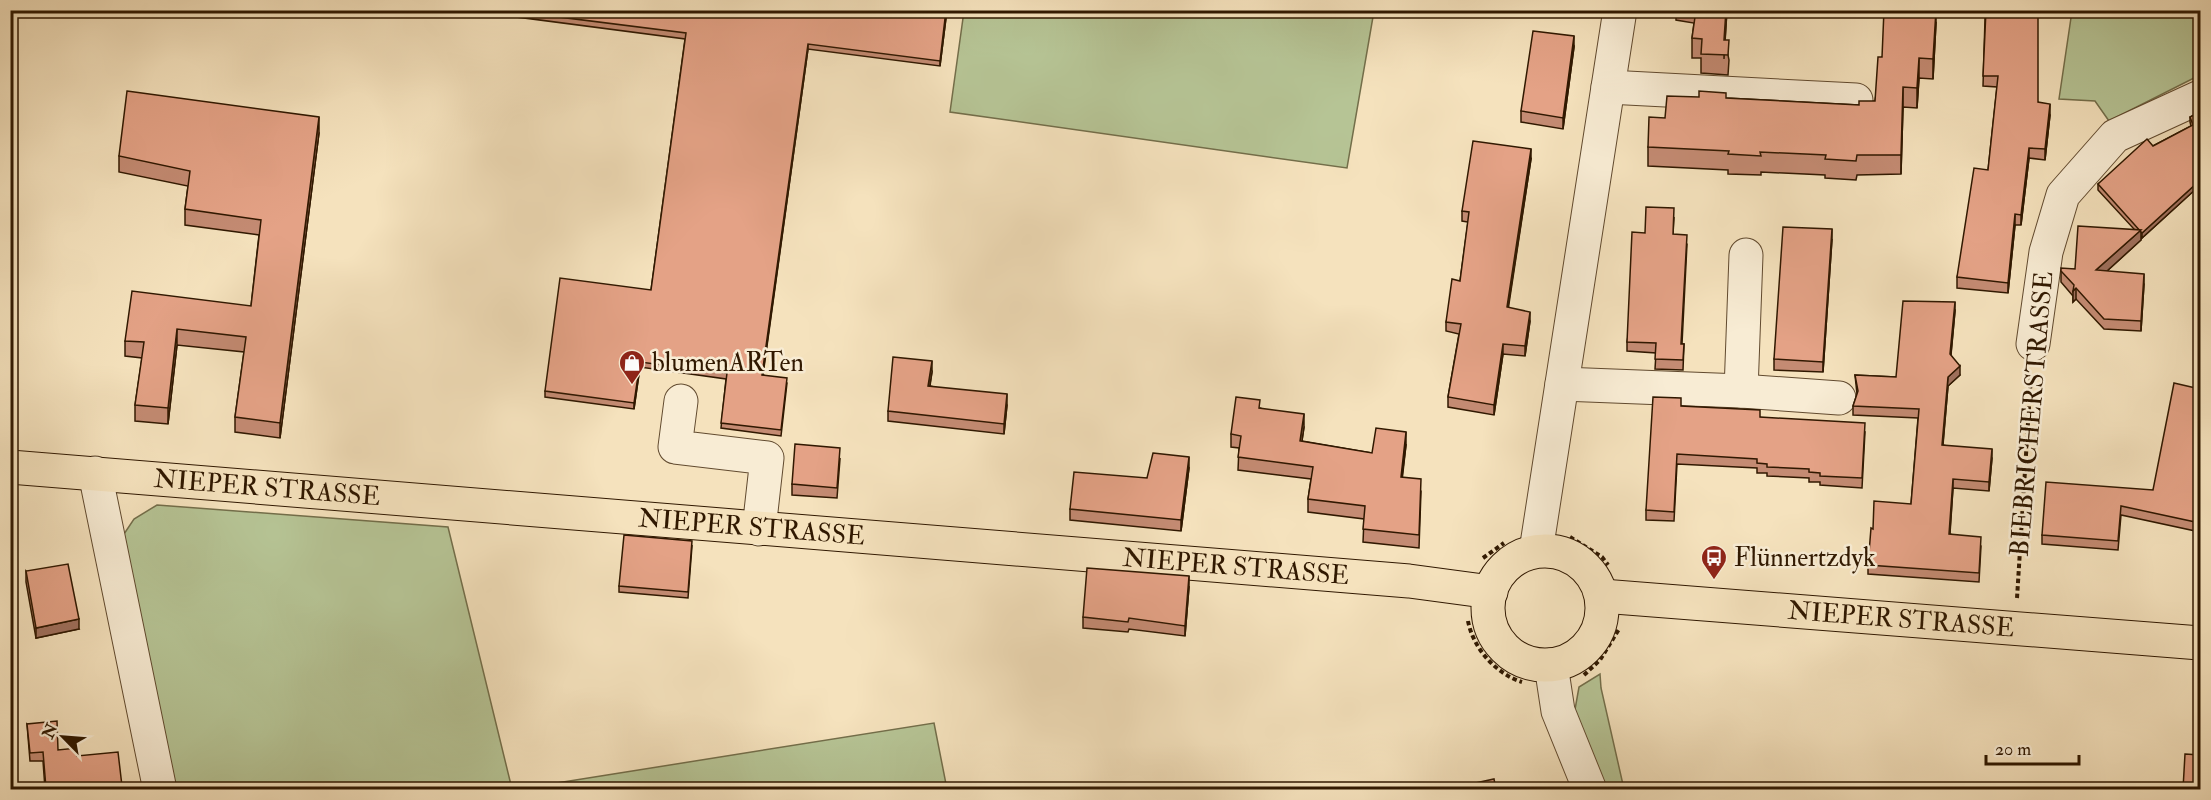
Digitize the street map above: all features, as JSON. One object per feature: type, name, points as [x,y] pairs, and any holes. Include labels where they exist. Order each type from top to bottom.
[{"type":"main road","name":"NIEPER STRASSE","points":[[10,467],[1480,590]]},
{"type":"main road","points":[[1537,541],[1553,551],[1570,556],[1584,566],[1611,597],[1602,615],[1597,634],[1586,649],[1553,675],[1507,650],[1497,638],[1490,623],[1480,590],[1537,541]]},
{"type":"main road","name":"NIEPER STRASSE","points":[[1611,597],[2200,643]]},
{"type":"street","points":[[1537,541],[1620,10]]},
{"type":"street","points":[[1608,87],[1856,100]]},
{"type":"street","name":"BIEBRICHERSTRASSE","points":[[2033,344],[2046,252],[2063,195],[2115,136],[2200,97]]},
{"type":"street","points":[[1741,391],[1746,255]]},
{"type":"street","points":[[1562,384],[1741,391],[1839,398]]},
{"type":"street","points":[[681,401],[675,447],[767,458],[759,529]]},
{"type":"street","points":[[95,473],[160,789]]},
{"type":"street","points":[[1553,675],[1558,711],[1590,789]]},
{"type":"path","name":"BIEBRICHERSTRASSE","points":[[2015,628],[2033,344]]},
{"type":"path","points":[[1564,533],[1602,558],[1613,571],[1611,597],[1620,628],[1600,660],[1582,677],[1553,675],[1532,685],[1515,680],[1485,656],[1469,624],[1467,601],[1480,590],[1484,558],[1489,553],[1516,536],[1537,541],[1564,533]]},
{"type":"green space","points":[[964,11],[1374,11],[1347,168],[950,112]]},
{"type":"green space","points":[[2072,11],[2200,11],[2200,75],[2109,121],[2095,101],[2059,99]]},
{"type":"green space","points":[[157,505],[448,527],[512,789],[175,789],[124,534],[134,519]]},
{"type":"green space","points":[[1600,674],[1601,688],[1624,789],[1605,789],[1574,715],[1579,687]]},
{"type":"green space","points":[[934,723],[947,789],[519,789]]},
{"type":"building","points":[[503,10],[946,10],[940,61],[808,44],[762,375],[787,378],[781,430],[721,423],[727,373],[640,362],[634,403],[545,391],[560,278],[651,290],[686,33]]},
{"type":"building","points":[[1696,10],[1726,10],[1724,40],[1729,40],[1728,55],[1701,54],[1702,39],[1692,38]]},
{"type":"building","points":[[1884,10],[1936,10],[1933,59],[1919,58],[1917,88],[1903,87],[1901,155],[1857,155],[1856,161],[1825,159],[1826,155],[1760,152],[1761,156],[1728,154],[1729,151],[1648,147],[1649,117],[1665,118],[1667,96],[1699,97],[1699,91],[1726,93],[1726,98],[1859,105],[1859,101],[1875,101],[1878,57],[1882,57]]},
{"type":"building","points":[[1986,10],[2038,10],[2038,102],[2050,104],[2045,149],[2029,148],[2021,215],[2015,214],[2008,283],[1957,277],[1974,168],[1988,170],[1998,76],[1983,76]]},
{"type":"building","points":[[1533,31],[1574,36],[1563,118],[1521,111]]},
{"type":"building","points":[[127,91],[319,117],[280,423],[235,417],[246,337],[177,329],[168,408],[135,405],[144,342],[125,341],[132,291],[251,306],[261,220],[185,209],[190,171],[119,156]]},
{"type":"building","points":[[2200,112],[2200,180],[2142,233],[2098,184],[2147,139],[2153,146],[2193,125],[2190,117]]},
{"type":"building","points":[[1473,141],[1531,149],[1507,307],[1530,312],[1525,346],[1503,344],[1494,405],[1448,397],[1461,324],[1446,322],[1452,279],[1460,281],[1469,212],[1462,211]]},
{"type":"building","points":[[1646,207],[1674,208],[1673,234],[1687,235],[1681,344],[1684,344],[1683,360],[1655,359],[1656,343],[1627,342],[1632,232],[1645,233]]},
{"type":"building","points":[[2078,226],[2141,230],[2096,270],[2144,274],[2141,321],[2104,319],[2076,288],[2073,291],[2074,285],[2061,271],[2061,268],[2075,269]]},
{"type":"building","points":[[1783,227],[1832,229],[1823,362],[1774,359]]},
{"type":"building","points":[[1903,301],[1955,302],[1950,354],[1960,366],[1948,377],[1942,445],[1992,449],[1989,482],[1953,479],[1949,534],[1981,537],[1979,573],[1868,565],[1874,501],[1911,504],[1919,409],[1853,406],[1858,391],[1855,375],[1896,377]]},
{"type":"building","points":[[893,357],[932,361],[928,386],[1007,394],[1004,424],[888,411]]},
{"type":"building","points":[[2174,383],[2200,389],[2200,523],[2121,506],[2118,541],[2042,535],[2046,482],[2153,490]]},
{"type":"building","points":[[1236,397],[1260,400],[1259,408],[1304,414],[1300,441],[1372,453],[1376,428],[1406,432],[1401,477],[1421,479],[1419,535],[1363,529],[1365,506],[1308,499],[1313,467],[1238,457],[1241,436],[1231,434]]},
{"type":"building","points":[[1653,397],[1681,398],[1681,406],[1760,410],[1760,417],[1865,423],[1862,478],[1820,476],[1820,473],[1809,472],[1809,469],[1767,467],[1767,464],[1757,463],[1757,459],[1677,454],[1674,512],[1646,510]]},
{"type":"building","points":[[795,444],[840,448],[837,488],[792,484]]},
{"type":"building","points":[[1153,453],[1189,457],[1181,520],[1070,509],[1074,472],[1147,478]]},
{"type":"building","points":[[624,535],[692,541],[688,592],[619,586]]},
{"type":"building","points":[[68,564],[79,619],[36,628],[26,571]]},
{"type":"building","points":[[1087,568],[1189,576],[1185,626],[1129,618],[1128,622],[1083,617]]},
{"type":"building","points":[[57,721],[58,750],[77,748],[77,756],[118,752],[122,786],[105,789],[65,789],[64,785],[46,788],[43,752],[30,753],[27,724]]},
{"type":"building","points":[[2185,754],[2200,755],[2200,789],[2183,789]]},
{"type":"building","points":[[1494,779],[1496,789],[1448,789]]},
{"type":"place","name":"blumenARTen","points":[[632,386]]},
{"type":"place","name":"Flünnertzdyk","points":[[1714,581]]}]
